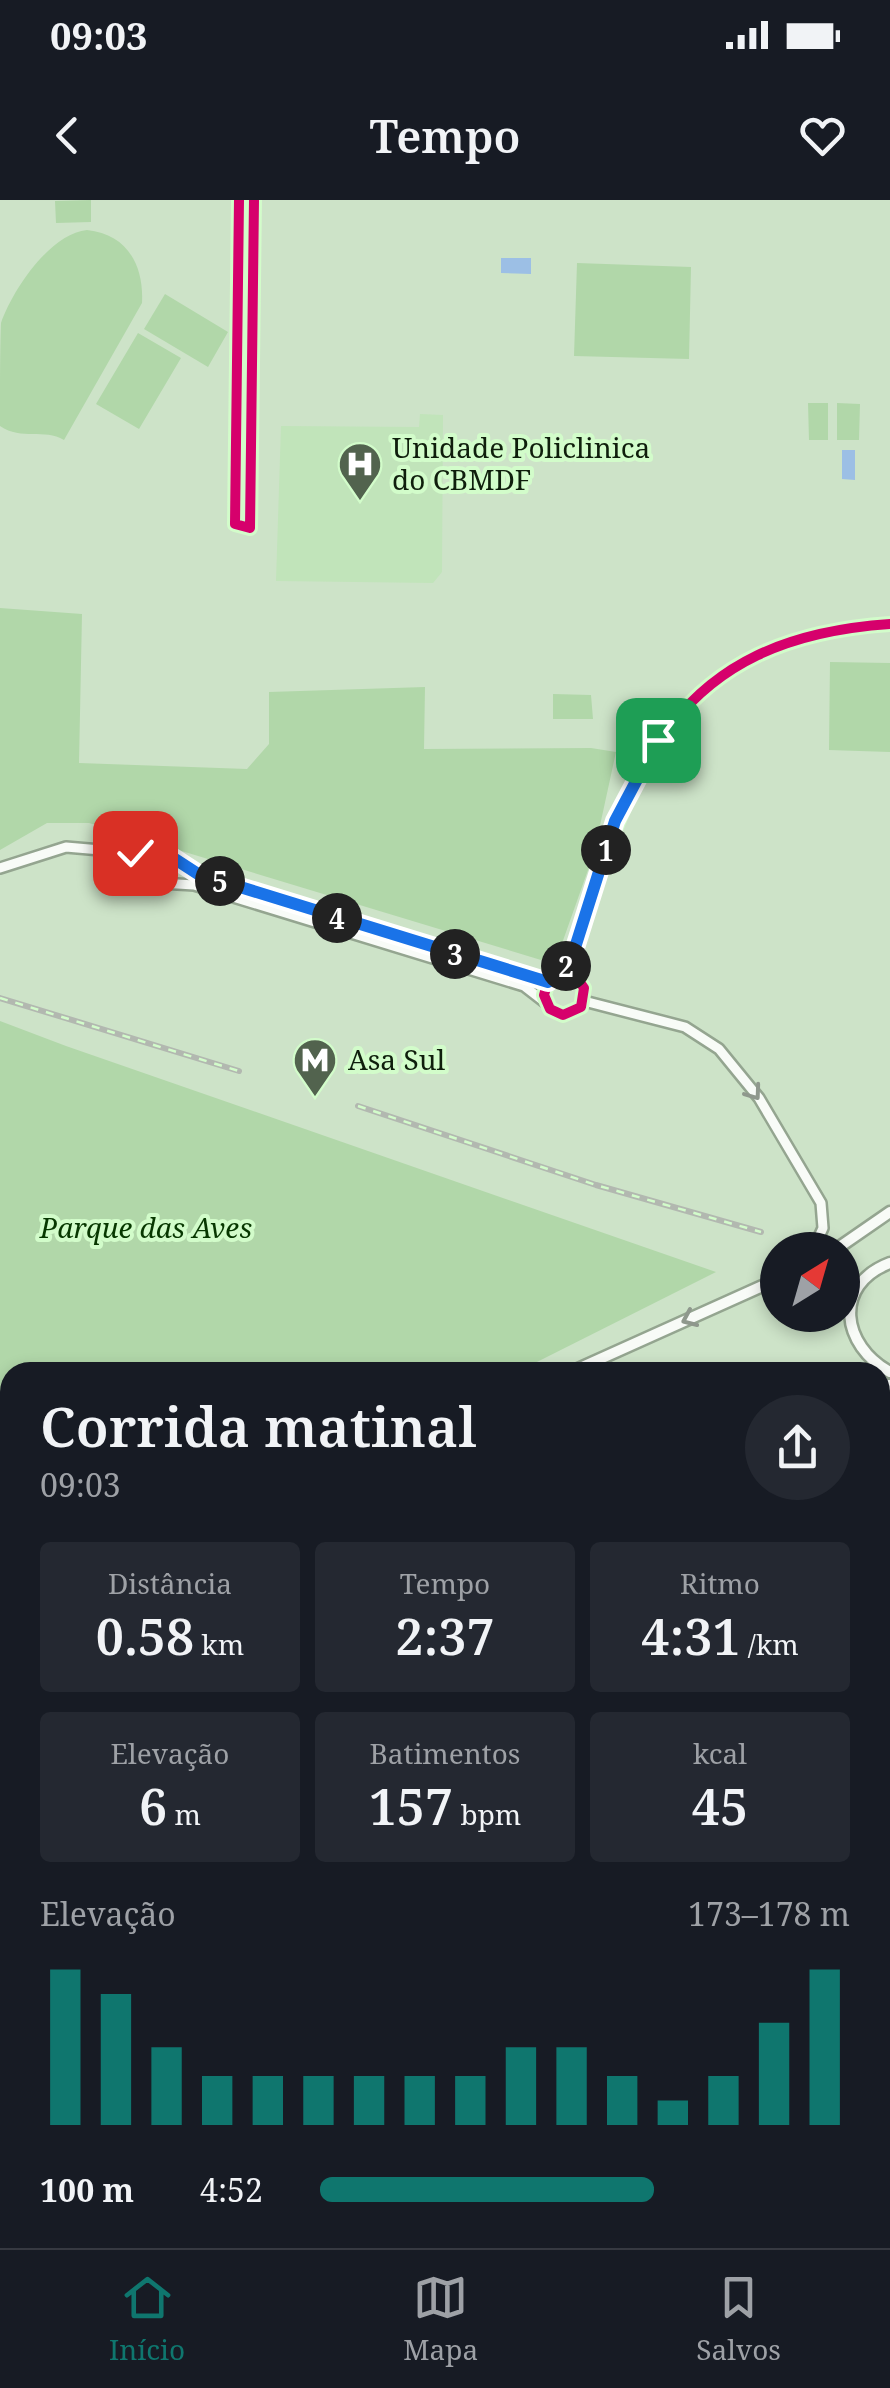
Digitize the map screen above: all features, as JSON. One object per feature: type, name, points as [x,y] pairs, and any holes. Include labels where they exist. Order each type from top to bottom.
[{"type":"main road","points":[[860,1233],[890,1212]]},
{"type":"main road","points":[[874,1362],[866,1357],[851,1330],[856,1291],[876,1268],[890,1263]]},
{"type":"main road","points":[[593,1362],[760,1286]]},
{"type":"street","points":[[239,200],[235,503],[236,527],[250,528],[254,200]]},
{"type":"street","points":[[239,226],[254,224]]},
{"type":"street","points":[[238,354],[252,353]]},
{"type":"street","points":[[235,503],[250,505]]},
{"type":"street","points":[[0,868],[66,847],[135,853],[150,846],[198,874],[548,982],[562,973],[573,954],[621,806],[674,717],[750,657],[770,647],[799,637],[890,624]]},
{"type":"street","points":[[108,853],[130,869],[138,883],[194,885],[344,929],[524,986],[563,1015],[576,1012],[584,1001],[573,954]]},
{"type":"street","points":[[130,869],[135,853]]},
{"type":"street","points":[[161,884],[170,869],[165,853]]},
{"type":"street","points":[[562,973],[577,978]]},
{"type":"street","points":[[546,1002],[548,982]]},
{"type":"street","points":[[584,1001],[684,1027],[719,1049],[750,1086],[821,1203],[821,1232]]},
{"type":"shaded area","name":"Unidade Policlinica do CBMDF","points":[[420,414],[443,415],[442,572],[433,583],[276,581],[281,426],[419,427]]},
{"type":"green space","points":[[91,200],[91,222],[56,223],[55,201]]},
{"type":"green space","points":[[87,230],[113,238],[130,254],[140,276],[142,303],[64,440],[8,430],[0,426],[1,323],[14,295],[47,252],[60,241]]},
{"type":"green space","points":[[577,263],[691,267],[689,359],[574,356]]},
{"type":"green space","points":[[165,294],[228,332],[208,367],[144,329]]},
{"type":"green space","points":[[138,333],[181,358],[139,429],[96,404]]},
{"type":"green space","points":[[808,403],[828,403],[828,440],[809,440]]},
{"type":"green space","points":[[837,403],[860,404],[859,440],[837,440]]},
{"type":"green space","points":[[0,608],[82,614],[79,763],[247,769],[269,744],[269,692],[425,687],[424,749],[591,748],[616,752],[594,853],[560,949],[541,960],[89,823],[47,823],[0,850]]},
{"type":"green space","points":[[830,662],[890,663],[890,752],[829,750]]},
{"type":"green space","points":[[553,694],[591,695],[593,719],[553,719]]},
{"type":"green space","name":"Parque das Aves","points":[[0,1021],[716,1272],[537,1362],[0,1362]]},
{"type":"water","points":[[501,258],[531,258],[531,274],[501,273]]},
{"type":"water","points":[[842,450],[855,450],[855,480],[842,479]]},
{"type":"railway","points":[[0,998],[239,1071]]},
{"type":"railway","points":[[358,1106],[596,1185],[761,1232]]},
{"type":"cycle path","points":[[239,200],[235,524],[250,528],[254,200]]},
{"type":"cycle path","points":[[562,973],[573,954],[616,827],[641,773],[671,726],[708,686],[756,656],[816,635],[890,624]]},
{"type":"cycle path","points":[[165,853],[198,874],[548,981],[562,973],[577,978],[584,988],[581,1007],[563,1015],[550,1009],[544,995],[548,981]]},
{"type":"place","name":"Unidade Policlinica do CBMDF","points":[[360,502]]},
{"type":"place","name":"Asa Sul","points":[[315,1098]]},
{"type":"route","points":[[135,853],[150,846],[158,848],[198,874],[548,982],[562,973],[573,954],[615,821],[658,740]]}]
